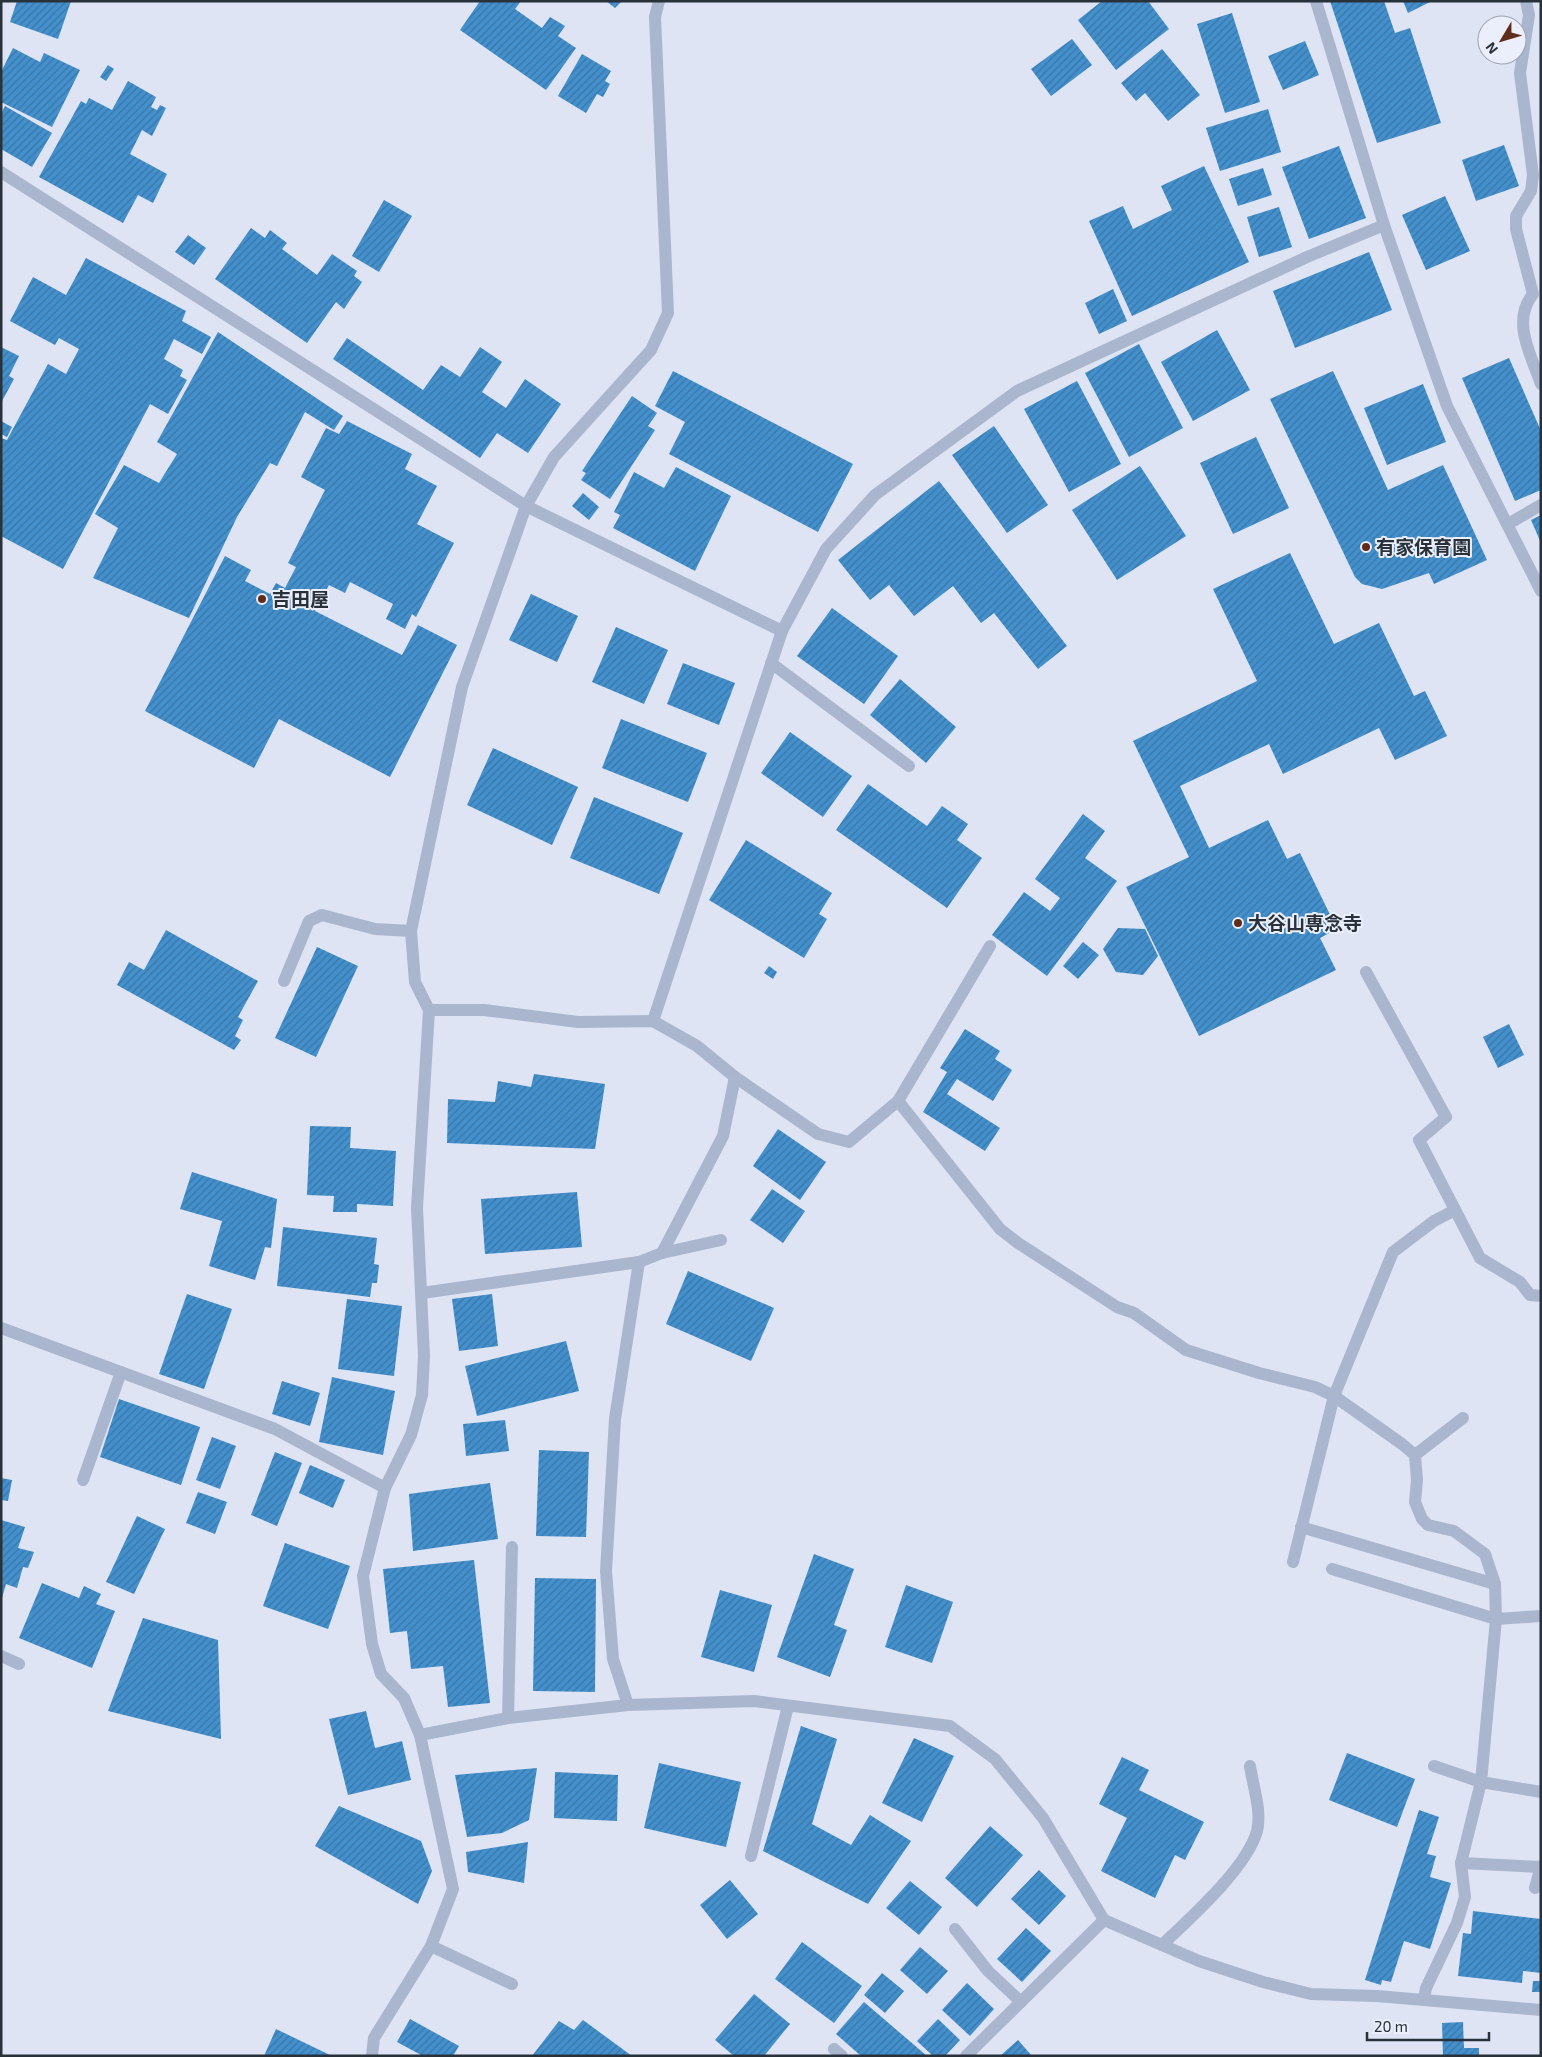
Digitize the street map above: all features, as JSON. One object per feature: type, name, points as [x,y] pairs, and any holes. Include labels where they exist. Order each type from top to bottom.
[{"type":"street","points":[[372,2056],[374,2038],[431,1946],[453,1889],[420,1735],[404,1698],[380,1674],[372,1644],[363,1576],[385,1488],[411,1435],[422,1395],[424,1356],[417,1208],[428,1010],[416,982],[411,931],[462,687],[526,506],[554,457],[651,350],[668,313],[655,17],[659,1]]},
{"type":"street","points":[[1316,1],[1384,225],[1447,406],[1541,591]]},
{"type":"street","points":[[1526,1],[1529,15],[1520,73],[1533,175],[1531,191],[1516,216],[1516,230],[1534,294],[1523,310],[1524,330],[1541,384]]},
{"type":"street","points":[[1,172],[526,506],[782,631]]},
{"type":"street","points":[[653,1021],[782,631],[826,549],[875,495],[1017,391],[1306,258],[1384,225]]},
{"type":"street","points":[[1508,524],[1541,505]]},
{"type":"street","points":[[771,663],[909,766]]},
{"type":"street","points":[[284,982],[309,921],[322,915],[375,929],[411,931]]},
{"type":"street","points":[[428,1010],[484,1010],[578,1022],[653,1021],[697,1046],[736,1077],[818,1134],[849,1142],[898,1101],[990,946]]},
{"type":"street","points":[[1366,972],[1446,1117],[1419,1140],[1480,1258],[1520,1282],[1530,1295],[1541,1296]]},
{"type":"street","points":[[662,1253],[723,1136],[736,1077]]},
{"type":"street","points":[[898,1101],[1000,1229],[1018,1244],[1117,1307],[1134,1313],[1186,1350],[1259,1373],[1315,1387],[1334,1396],[1415,1455],[1415,1502],[1422,1520],[1428,1524],[1454,1531],[1485,1554],[1495,1584],[1496,1619],[1482,1782],[1462,1863],[1465,1897],[1457,1923],[1426,1988],[1424,2000]]},
{"type":"street","points":[[1293,1562],[1334,1396],[1393,1252],[1434,1221],[1455,1210]]},
{"type":"street","points":[[422,1293],[638,1262],[662,1253],[720,1240]]},
{"type":"street","points":[[628,1705],[613,1659],[606,1570],[615,1419],[638,1262]]},
{"type":"street","points":[[1,1328],[275,1429],[385,1488]]},
{"type":"street","points":[[83,1480],[121,1372]]},
{"type":"street","points":[[1415,1455],[1463,1418]]},
{"type":"street","points":[[1301,1527],[1495,1584]]},
{"type":"street","points":[[508,1718],[512,1547]]},
{"type":"street","points":[[1332,1569],[1496,1619],[1541,1616]]},
{"type":"street","points":[[1,1656],[19,1664]]},
{"type":"street","points":[[420,1735],[508,1718],[628,1705],[754,1700],[950,1726],[995,1759],[1043,1818],[1104,1920],[1199,1961],[1254,1979],[1311,1994],[1424,2000],[1541,2010]]},
{"type":"street","points":[[751,1856],[788,1706]]},
{"type":"street","points":[[1162,1945],[1208,1900],[1249,1848],[1257,1831],[1258,1815],[1250,1766]]},
{"type":"street","points":[[1434,1766],[1482,1782],[1541,1792]]},
{"type":"street","points":[[1462,1863],[1541,1866],[1535,1888]]},
{"type":"street","points":[[966,2056],[1104,1920]]},
{"type":"street","points":[[955,1928],[988,1971],[1022,2002]]},
{"type":"street","points":[[431,1946],[512,1984]]},
{"type":"building","points":[[17,1],[71,1],[58,39],[10,22]]},
{"type":"building","points":[[480,1],[521,1],[515,9],[542,28],[550,17],[565,26],[558,36],[576,48],[546,90],[460,30]]},
{"type":"building","points":[[606,1],[622,1],[615,8]]},
{"type":"building","points":[[1102,1],[1148,1],[1169,29],[1116,70],[1078,20]]},
{"type":"building","points":[[1330,1],[1384,1],[1395,33],[1410,28],[1441,123],[1377,143]]},
{"type":"building","points":[[1403,1],[1432,1],[1408,13]]},
{"type":"building","points":[[1232,13],[1260,102],[1225,113],[1197,24]]},
{"type":"building","points":[[1072,39],[1092,65],[1051,96],[1031,69]]},
{"type":"building","points":[[1305,41],[1319,75],[1283,90],[1268,56]]},
{"type":"building","points":[[13,48],[40,62],[44,53],[80,70],[52,127],[1,102],[1,72]]},
{"type":"building","points":[[1162,49],[1200,95],[1168,121],[1145,93],[1136,101],[1121,83]]},
{"type":"building","points":[[582,54],[611,71],[605,81],[610,84],[603,97],[597,94],[586,113],[558,96]]},
{"type":"building","points":[[108,65],[114,69],[106,81],[100,77]]},
{"type":"building","points":[[128,81],[156,97],[151,107],[157,110],[160,105],[166,108],[152,136],[142,130],[130,154],[167,174],[153,203],[138,195],[123,223],[39,177],[81,101],[86,104],[89,98],[112,110]]},
{"type":"building","points":[[5,106],[52,133],[32,167],[1,149],[1,114]]},
{"type":"building","points":[[1268,109],[1281,152],[1220,171],[1206,128]]},
{"type":"building","points":[[1504,145],[1519,186],[1476,201],[1462,160]]},
{"type":"building","points":[[1339,146],[1366,218],[1309,239],[1282,167]]},
{"type":"building","points":[[1204,166],[1249,262],[1132,316],[1089,221],[1123,206],[1133,229],[1172,210],[1161,186]]},
{"type":"building","points":[[1263,168],[1272,195],[1238,206],[1229,179]]},
{"type":"building","points":[[1445,196],[1470,251],[1426,270],[1402,215]]},
{"type":"building","points":[[384,200],[412,216],[379,272],[352,256]]},
{"type":"building","points":[[1279,207],[1292,247],[1259,257],[1247,217]]},
{"type":"building","points":[[251,228],[265,238],[270,230],[287,243],[282,249],[317,275],[332,254],[357,271],[354,276],[362,282],[344,309],[336,302],[307,343],[215,279]]},
{"type":"building","points":[[188,235],[206,248],[194,265],[175,252]]},
{"type":"building","points":[[1369,252],[1392,310],[1295,348],[1273,291]]},
{"type":"building","points":[[86,258],[186,311],[182,321],[211,337],[202,354],[174,339],[164,359],[183,370],[180,376],[187,380],[168,414],[150,404],[63,569],[1,536],[1,438],[7,440],[48,364],[66,374],[79,349],[59,338],[55,345],[10,321],[33,277],[66,295]]},
{"type":"building","points":[[1113,289],[1127,321],[1099,334],[1085,303]]},
{"type":"building","points":[[1217,330],[1250,390],[1193,421],[1161,362]]},
{"type":"building","points":[[218,332],[343,416],[334,430],[305,412],[277,466],[270,463],[237,517],[189,618],[93,578],[118,528],[95,514],[124,465],[159,483],[177,454],[157,442]]},
{"type":"building","points":[[347,338],[423,390],[441,365],[460,377],[480,347],[502,362],[482,392],[506,408],[525,379],[561,404],[528,453],[497,433],[480,458],[333,359]]},
{"type":"building","points":[[1139,344],[1183,428],[1129,457],[1085,373]]},
{"type":"building","points":[[1,347],[19,356],[9,376],[14,379],[1,403]]},
{"type":"building","points":[[1509,358],[1541,431],[1541,490],[1515,501],[1462,378]]},
{"type":"building","points":[[673,371],[853,464],[818,532],[669,454],[685,422],[655,406]]},
{"type":"building","points":[[1333,371],[1388,490],[1443,465],[1487,560],[1434,584],[1429,573],[1382,589],[1362,584],[1355,577],[1270,399]]},
{"type":"building","points":[[1077,381],[1121,464],[1069,492],[1024,409]]},
{"type":"building","points":[[1423,384],[1446,442],[1387,465],[1364,408]]},
{"type":"building","points":[[632,396],[657,413],[648,426],[655,430],[610,499],[581,480],[586,473],[582,471]]},
{"type":"building","points":[[1,421],[12,427],[7,437],[1,434]]},
{"type":"building","name":"吉田屋","points":[[347,421],[412,454],[405,469],[437,486],[417,524],[454,543],[416,617],[412,614],[405,629],[386,619],[393,604],[350,582],[345,593],[329,585],[315,611],[402,655],[418,625],[457,645],[390,777],[279,719],[254,768],[145,711],[225,556],[251,570],[245,581],[270,594],[276,583],[285,588],[296,567],[288,563],[325,490],[301,477],[326,428],[339,434]]},
{"type":"building","points":[[994,426],[1048,505],[1007,533],[952,455]]},
{"type":"building","points":[[1256,437],[1289,508],[1233,534],[1200,463]]},
{"type":"building","points":[[1140,466],[1186,536],[1117,580],[1072,510]]},
{"type":"building","points":[[676,467],[731,496],[695,571],[613,528],[620,515],[614,512],[634,472],[664,488]]},
{"type":"building","points":[[939,481],[1067,646],[1038,669],[994,613],[981,623],[953,586],[914,616],[889,585],[870,600],[838,560]]},
{"type":"building","points":[[583,493],[599,507],[589,520],[572,506]]},
{"type":"building","points":[[1541,515],[1541,543],[1531,520]]},
{"type":"building","points":[[1290,553],[1334,644],[1379,623],[1414,696],[1425,691],[1447,736],[1395,760],[1379,728],[1283,774],[1269,744],[1180,786],[1209,848],[1268,820],[1287,859],[1300,853],[1337,929],[1320,938],[1336,970],[1199,1036],[1126,887],[1189,857],[1133,741],[1257,681],[1213,589]]},
{"type":"building","points":[[531,594],[578,616],[557,662],[509,640]]},
{"type":"building","points":[[832,608],[898,656],[864,704],[797,656]]},
{"type":"building","points":[[616,627],[668,650],[644,704],[592,682]]},
{"type":"building","points":[[683,663],[735,683],[719,725],[667,704]]},
{"type":"building","points":[[900,679],[956,727],[926,763],[870,715]]},
{"type":"building","points":[[621,719],[707,753],[688,802],[602,768]]},
{"type":"building","points":[[790,732],[852,776],[823,817],[761,773]]},
{"type":"building","points":[[493,748],[578,787],[552,845],[467,805]]},
{"type":"building","points":[[868,784],[927,826],[942,806],[968,824],[957,840],[982,858],[947,908],[836,830]]},
{"type":"building","points":[[594,797],[683,833],[659,894],[570,858]]},
{"type":"building","points":[[1083,814],[1105,831],[1085,858],[1117,881],[1047,976],[992,935],[1024,892],[1050,911],[1060,898],[1035,879]]},
{"type":"building","points":[[746,840],[832,893],[819,914],[827,919],[804,958],[709,900]]},
{"type":"building","points":[[1118,928],[1145,929],[1158,956],[1143,975],[1116,972],[1103,949]]},
{"type":"building","points":[[166,930],[258,981],[238,1017],[243,1020],[235,1036],[241,1040],[234,1050],[117,985],[129,962],[144,970]]},
{"type":"building","points":[[1083,942],[1099,955],[1078,979],[1063,966]]},
{"type":"building","points":[[317,947],[358,966],[316,1057],[275,1038]]},
{"type":"building","points":[[769,966],[777,972],[773,979],[764,973]]},
{"type":"building","points":[[1509,1024],[1524,1055],[1498,1068],[1483,1037]]},
{"type":"building","points":[[965,1029],[1000,1051],[995,1059],[1012,1070],[993,1101],[957,1079],[947,1094],[1000,1128],[985,1151],[923,1112],[947,1072],[940,1068]]},
{"type":"building","points":[[534,1074],[605,1084],[595,1149],[447,1143],[448,1099],[495,1102],[498,1081],[531,1087]]},
{"type":"building","points":[[310,1126],[351,1127],[350,1148],[396,1151],[393,1206],[357,1204],[357,1212],[333,1212],[334,1196],[307,1195]]},
{"type":"building","points":[[778,1129],[826,1162],[800,1200],[753,1166]]},
{"type":"building","points":[[192,1172],[277,1199],[271,1248],[265,1247],[255,1280],[209,1266],[222,1221],[180,1209]]},
{"type":"building","points":[[772,1189],[805,1211],[783,1243],[750,1220]]},
{"type":"building","points":[[577,1192],[582,1247],[485,1254],[481,1199]]},
{"type":"building","points":[[283,1227],[377,1238],[374,1264],[379,1265],[377,1283],[372,1283],[370,1297],[277,1286]]},
{"type":"building","points":[[688,1271],[774,1308],[751,1361],[666,1324]]},
{"type":"building","points":[[187,1294],[232,1309],[204,1389],[159,1374]]},
{"type":"building","points":[[492,1294],[498,1346],[459,1351],[452,1299]]},
{"type":"building","points":[[347,1299],[402,1306],[394,1376],[338,1369]]},
{"type":"building","points":[[566,1341],[579,1391],[477,1416],[465,1366]]},
{"type":"building","points":[[332,1377],[395,1391],[383,1455],[319,1442]]},
{"type":"building","points":[[282,1381],[320,1393],[310,1426],[272,1414]]},
{"type":"building","points":[[119,1399],[200,1427],[181,1485],[100,1457]]},
{"type":"building","points":[[505,1420],[509,1451],[466,1456],[463,1424]]},
{"type":"building","points":[[212,1437],[236,1446],[220,1489],[196,1480]]},
{"type":"building","points":[[539,1450],[589,1452],[586,1537],[536,1536]]},
{"type":"building","points":[[275,1452],[302,1463],[277,1526],[251,1515]]},
{"type":"building","points":[[310,1465],[345,1480],[333,1508],[299,1493]]},
{"type":"building","points":[[1,1478],[12,1480],[8,1501],[1,1500]]},
{"type":"building","points":[[490,1483],[498,1539],[413,1551],[409,1494]]},
{"type":"building","points":[[198,1492],[227,1502],[215,1534],[186,1523]]},
{"type":"building","points":[[137,1516],[165,1529],[134,1594],[106,1582]]},
{"type":"building","points":[[1,1520],[25,1527],[18,1548],[34,1552],[28,1568],[23,1567],[17,1588],[6,1584],[2,1598]]},
{"type":"building","points":[[285,1543],[350,1566],[328,1629],[263,1606]]},
{"type":"building","points":[[814,1554],[854,1569],[834,1625],[847,1630],[830,1677],[777,1657]]},
{"type":"building","points":[[474,1560],[490,1703],[448,1707],[443,1666],[411,1669],[407,1631],[390,1633],[383,1569]]},
{"type":"building","points":[[535,1578],[596,1579],[595,1692],[533,1691]]},
{"type":"building","points":[[42,1583],[79,1598],[84,1586],[101,1594],[96,1604],[115,1611],[92,1668],[19,1638]]},
{"type":"building","points":[[906,1585],[953,1602],[932,1663],[885,1647]]},
{"type":"building","points":[[720,1590],[772,1605],[754,1672],[701,1657]]},
{"type":"building","points":[[143,1618],[218,1640],[221,1739],[108,1711]]},
{"type":"building","points":[[366,1711],[375,1748],[402,1741],[411,1780],[348,1795],[329,1719]]},
{"type":"building","points":[[801,1726],[837,1739],[812,1824],[851,1845],[870,1815],[911,1841],[868,1904],[763,1851]]},
{"type":"building","points":[[914,1738],[954,1756],[922,1822],[882,1803]]},
{"type":"building","points":[[1347,1753],[1415,1779],[1397,1827],[1329,1800]]},
{"type":"building","points":[[1122,1757],[1149,1770],[1139,1790],[1204,1822],[1185,1860],[1175,1855],[1155,1898],[1101,1871],[1127,1818],[1099,1804]]},
{"type":"building","points":[[659,1763],[741,1782],[726,1847],[644,1828]]},
{"type":"building","points":[[537,1768],[529,1820],[502,1833],[467,1837],[455,1775]]},
{"type":"building","points":[[555,1772],[618,1775],[617,1821],[554,1818]]},
{"type":"building","points":[[339,1806],[421,1841],[432,1871],[418,1904],[315,1846]]},
{"type":"building","points":[[1419,1810],[1439,1817],[1427,1854],[1436,1856],[1430,1877],[1451,1883],[1430,1949],[1404,1941],[1391,1982],[1382,1980],[1381,1985],[1365,1980]]},
{"type":"building","points":[[990,1826],[1023,1855],[977,1907],[945,1878]]},
{"type":"building","points":[[528,1842],[524,1883],[468,1872],[466,1852]]},
{"type":"building","points":[[1039,1870],[1066,1896],[1039,1925],[1011,1899]]},
{"type":"building","points":[[730,1880],[758,1914],[727,1939],[700,1905]]},
{"type":"building","points":[[910,1881],[942,1907],[919,1935],[886,1908]]},
{"type":"building","points":[[1473,1911],[1541,1919],[1541,1973],[1523,1971],[1522,1983],[1458,1976],[1463,1933],[1471,1934]]},
{"type":"building","points":[[1026,1928],[1051,1951],[1022,1982],[997,1959]]},
{"type":"building","points":[[802,1942],[862,1986],[834,2023],[775,1979]]},
{"type":"building","points":[[920,1947],[948,1971],[927,1994],[900,1970]]},
{"type":"building","points":[[882,1973],[904,1991],[885,2013],[864,1995]]},
{"type":"building","points":[[1533,1981],[1541,1981],[1541,1992],[1532,1992]]},
{"type":"building","points":[[967,1983],[994,2009],[970,2036],[942,2010]]},
{"type":"building","points":[[754,1994],[790,2024],[764,2056],[734,2056],[715,2040]]},
{"type":"building","points":[[864,2002],[927,2056],[861,2056],[836,2034]]},
{"type":"building","points":[[410,2019],[459,2046],[453,2056],[423,2056],[397,2042]]},
{"type":"building","points":[[938,2019],[960,2040],[945,2056],[933,2056],[917,2041]]},
{"type":"building","points":[[583,2020],[632,2056],[532,2056],[559,2021],[574,2030]]},
{"type":"building","points":[[1463,2022],[1464,2048],[1479,2048],[1479,2056],[1443,2056],[1442,2023]]},
{"type":"building","points":[[276,2029],[332,2056],[264,2056]]},
{"type":"building","points":[[1018,2040],[1032,2056],[1000,2056]]},
{"type":"place","name":"有家保育園","points":[[1366,547]]},
{"type":"place","name":"吉田屋","points":[[262,599]]},
{"type":"place","name":"大谷山専念寺","points":[[1238,923]]}]
